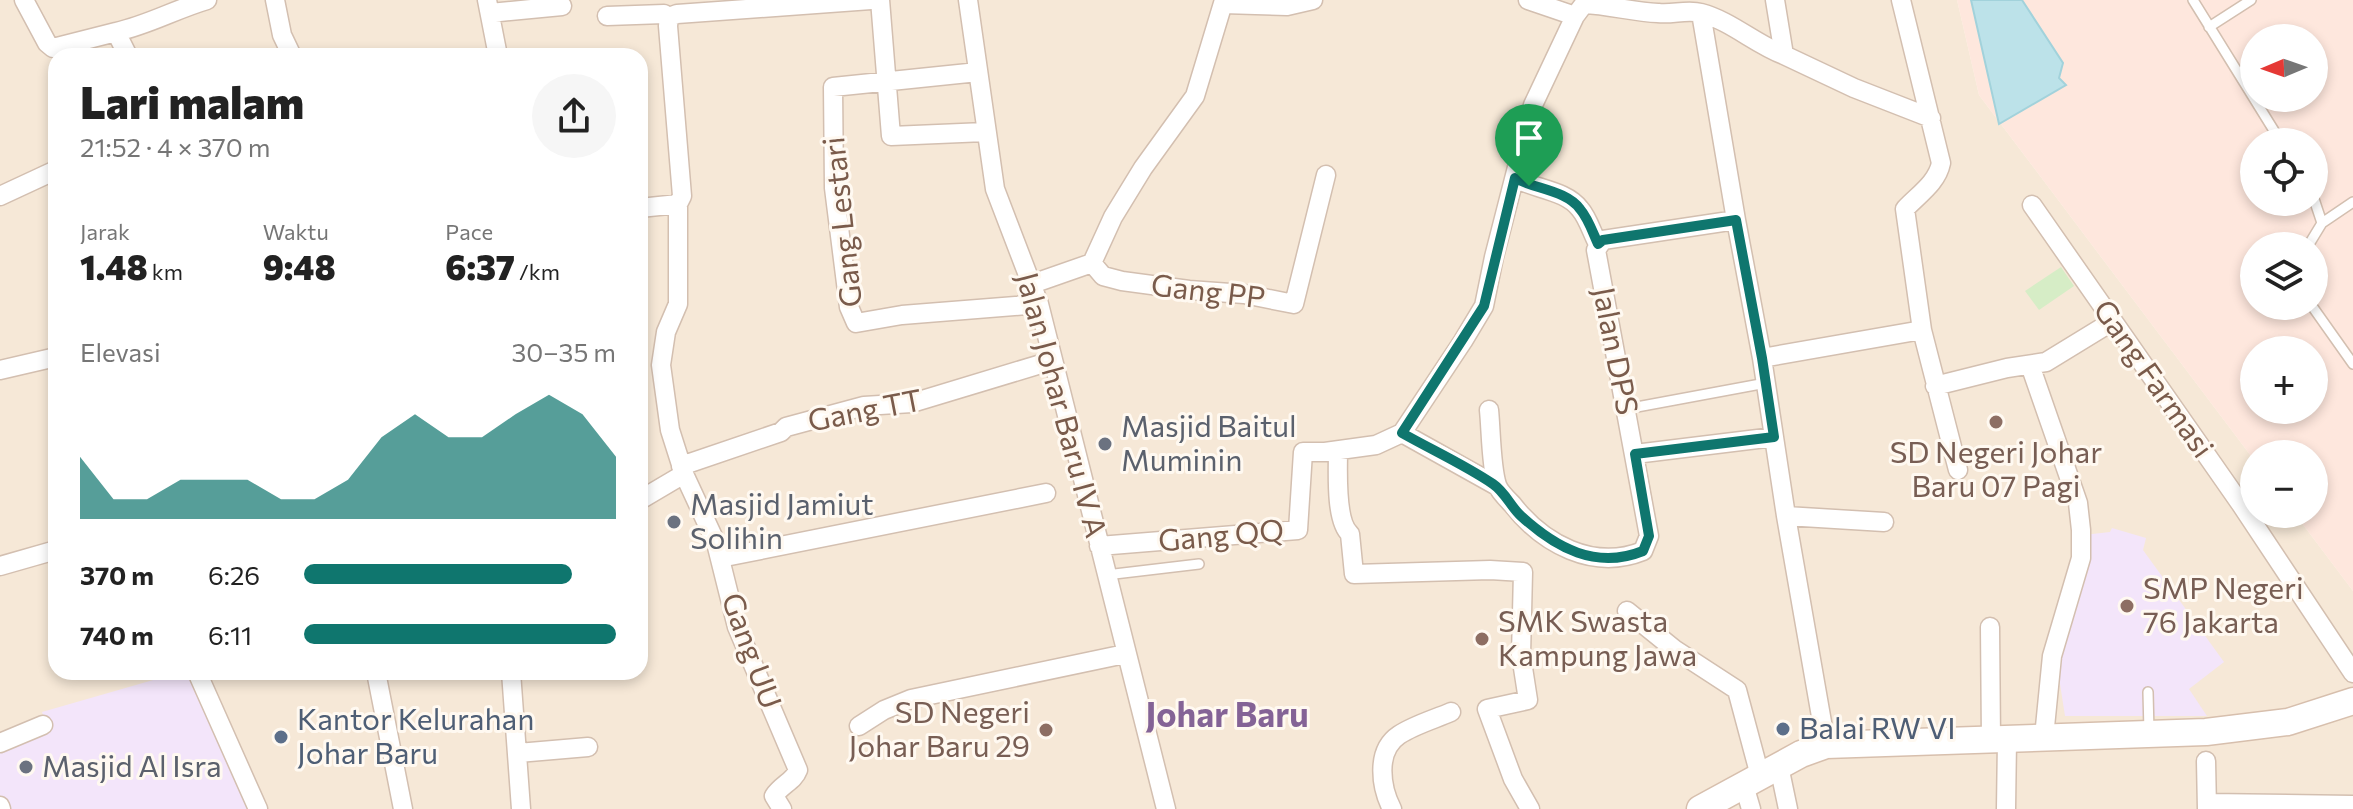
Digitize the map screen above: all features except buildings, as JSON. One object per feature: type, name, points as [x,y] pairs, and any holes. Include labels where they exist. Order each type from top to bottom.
[{"type":"street","points":[[24,0],[47,43],[53,48],[141,27],[183,7],[207,0]]},
{"type":"street","points":[[275,0],[282,35],[288,48]]},
{"type":"street","points":[[607,16],[871,0]]},
{"type":"street","name":"Gang Lestari","points":[[880,0],[891,136],[985,132]]},
{"type":"street","name":"Jalan Johar Baru IV A","points":[[968,0],[995,189],[1039,304],[1166,809]]},
{"type":"street","points":[[1032,284],[1092,263],[1113,217],[1195,96],[1224,2],[1287,6],[1313,0]]},
{"type":"street","points":[[1528,0],[1582,7],[1612,5],[1662,14],[1693,8],[1854,88],[1931,118]]},
{"type":"street","points":[[1775,0],[1784,51]]},
{"type":"street","points":[[1901,0],[1941,163],[1939,173],[1905,209],[1922,330],[1958,470]]},
{"type":"street","points":[[496,48],[488,7],[562,6]]},
{"type":"street","points":[[1497,486],[1402,433],[1484,306],[1533,105],[1582,7]]},
{"type":"street","points":[[1693,8],[1762,358],[1826,745]]},
{"type":"street","name":"Gang UU","points":[[674,10],[668,26],[682,196],[678,204],[678,304],[666,332],[661,365],[670,430],[682,470],[716,543],[737,627],[798,770],[796,776],[779,788],[774,796],[775,807]]},
{"type":"street","points":[[116,32],[124,48]]},
{"type":"street","name":"Gang Lestari","points":[[978,72],[833,87],[834,188],[852,319],[856,323],[902,315],[1039,304]]},
{"type":"street","points":[[0,196],[48,174]]},
{"type":"street","name":"Gang PP","points":[[1092,263],[1103,276],[1122,281],[1164,288],[1244,294],[1294,304],[1326,175]]},
{"type":"street","points":[[1515,178],[1529,186],[1558,194],[1580,207],[1598,244]]},
{"type":"street","points":[[648,207],[678,204]]},
{"type":"street","name":"Gang Farmasi","points":[[2032,205],[2240,503],[2353,673]]},
{"type":"street","name":"Jalan DPS","points":[[1497,486],[1520,515],[1558,546],[1585,556],[1626,558],[1643,551],[1649,536],[1596,250],[1603,240],[1736,220]]},
{"type":"street","points":[[1935,386],[2058,357],[2113,321]]},
{"type":"street","points":[[1762,358],[1922,330]]},
{"type":"street","points":[[0,370],[48,359]]},
{"type":"street","name":"Gang TT","points":[[648,494],[682,470],[781,432],[786,427],[864,406],[912,403],[1051,361]]},
{"type":"street","points":[[2030,365],[2078,503],[2081,530],[2081,558],[2052,656],[2044,737]]},
{"type":"street","points":[[1489,410],[1497,486]]},
{"type":"street","name":"Gang QQ","points":[[1099,546],[1298,530],[1303,452],[1376,445],[1402,433]]},
{"type":"street","name":"Jalan DPS","points":[[1635,454],[1774,437]]},
{"type":"street","points":[[1338,451],[1340,507],[1343,528],[1350,534],[1354,574],[1523,572],[1521,655],[1528,700],[1487,709],[1513,779],[1530,809]]},
{"type":"street","points":[[720,558],[1046,493]]},
{"type":"street","points":[[1786,516],[1884,522]]},
{"type":"street","points":[[0,566],[48,552]]},
{"type":"street","points":[[1627,611],[1674,649],[1737,690],[1759,784],[1788,809]]},
{"type":"street","points":[[1990,627],[2006,809]]},
{"type":"street","points":[[859,726],[884,710],[911,699],[1125,654]]},
{"type":"street","points":[[201,680],[258,809]]},
{"type":"street","points":[[378,680],[403,809]]},
{"type":"street","points":[[512,680],[521,809]]},
{"type":"street","points":[[1700,809],[1759,784],[1826,745],[2206,732],[2288,722],[2353,701]]},
{"type":"street","points":[[1392,809],[1384,795],[1382,778],[1389,744],[1399,735],[1451,712]]},
{"type":"street","points":[[0,743],[43,725]]},
{"type":"street","points":[[518,753],[588,747]]},
{"type":"street","points":[[2206,761],[2208,806],[2353,805]]},
{"type":"lane","points":[[2193,0],[2272,128]]},
{"type":"lane","points":[[2209,27],[2251,0]]},
{"type":"lane","points":[[2317,232],[2322,223],[2353,202]]},
{"type":"lane","points":[[2320,216],[2322,223]]},
{"type":"lane","points":[[2322,320],[2353,364]]},
{"type":"lane","points":[[1626,409],[1766,383]]},
{"type":"lane","points":[[1106,575],[1199,564]]},
{"type":"lane","points":[[2148,692],[2149,733]]},
{"type":"shaded area","points":[[0,0],[1957,0],[1979,95],[2240,441],[2240,528],[2306,528],[2353,591],[2353,809],[0,809]]},
{"type":"shaded area","points":[[1957,0],[2353,0],[2353,591],[2306,528],[2328,528],[2328,440],[2240,441],[1979,95]]},
{"type":"shaded area","name":"SMP Negeri 76 Jakarta","points":[[2112,528],[2146,538],[2143,550],[2224,662],[2189,689],[2207,716],[2065,716],[2055,652],[2083,535],[2110,532]]},
{"type":"shaded area","points":[[153,680],[196,680],[252,809],[6,809],[0,795],[0,735],[44,718],[42,712]]},
{"type":"green space","points":[[2061,267],[2074,286],[2039,310],[2025,291]]},
{"type":"water","points":[[1971,0],[2022,0],[2063,63],[2059,78],[2066,85],[1999,124]]},
{"type":"place","name":"SD Negeri Johar Baru 07 Pagi","points":[[1996,422]]},
{"type":"place","name":"Masjid Baitul Muminin","points":[[1105,444]]},
{"type":"place","name":"Masjid Jamiut Solihin","points":[[674,522]]},
{"type":"place","name":"SMP Negeri 76 Jakarta","points":[[2127,606]]},
{"type":"place","name":"SMK Swasta Kampung Jawa","points":[[1482,639]]},
{"type":"place","name":"Balai RW VI","points":[[1783,729]]},
{"type":"place","name":"SD Negeri Johar Baru 29","points":[[1046,730]]},
{"type":"place","name":"Kantor Kelurahan Johar Baru","points":[[281,737]]},
{"type":"place","name":"Masjid Al Isra","points":[[26,767]]},
{"type":"district","name":"Johar Baru","points":[[1227,715]]},
{"type":"route","points":[[1515,178],[1529,186],[1558,194],[1580,207],[1598,244],[1603,240],[1736,220],[1774,437],[1635,454],[1649,536],[1643,551],[1626,558],[1585,556],[1558,546],[1520,515],[1497,486],[1402,433],[1484,306],[1515,178]]}]
